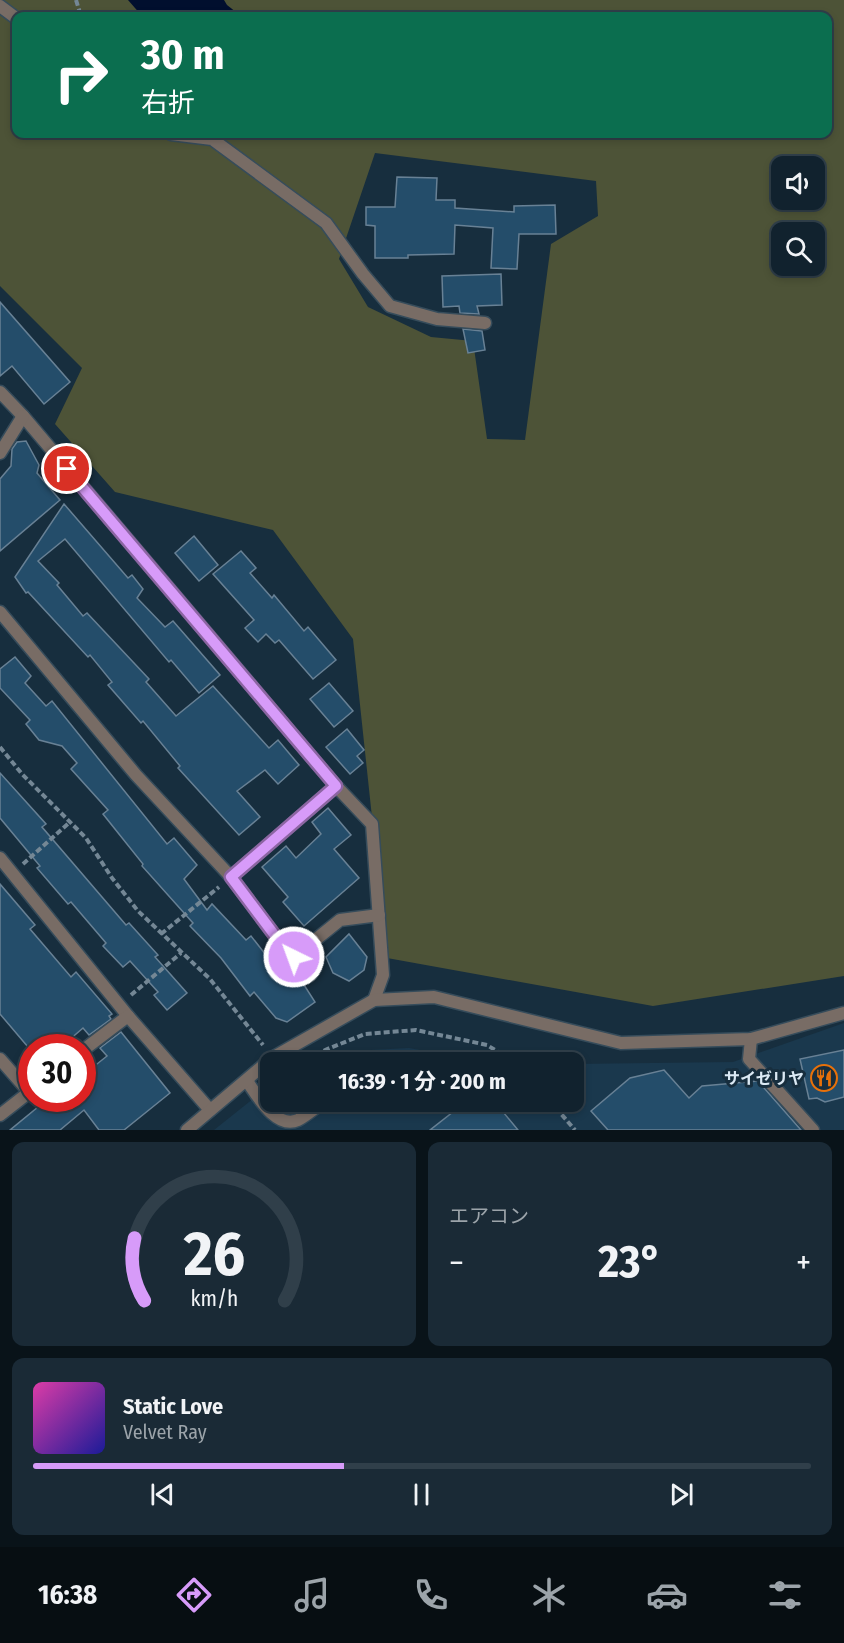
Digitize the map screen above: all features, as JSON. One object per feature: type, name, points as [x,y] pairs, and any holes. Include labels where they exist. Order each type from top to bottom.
[{"type":"street","points":[[204,138],[212,139],[326,223],[363,274],[390,306],[437,319],[485,323]]},
{"type":"street","points":[[0,392],[336,786],[372,824],[383,975],[374,1000]]},
{"type":"street","points":[[0,453],[22,416]]},
{"type":"street","points":[[0,612],[136,775],[231,877],[285,949],[294,957],[340,920],[379,915]]},
{"type":"street","points":[[231,877],[336,786]]},
{"type":"street","points":[[0,858],[128,1016],[210,1110]]},
{"type":"street","points":[[186,1130],[272,1058],[374,1000],[434,997],[621,1043],[751,1040],[844,1013]]},
{"type":"street","points":[[96,1040],[128,1016]]},
{"type":"street","points":[[751,1040],[749,1059],[813,1130]]},
{"type":"street","points":[[0,1059],[18,1078]]},
{"type":"street","points":[[247,1080],[260,1099]]},
{"type":"street","points":[[0,1115],[18,1101]]},
{"type":"street","points":[[269,1112],[282,1122],[296,1122],[310,1112]]},
{"type":"path","points":[[0,747],[22,774],[86,838],[112,878],[138,911],[210,979],[264,1046]]},
{"type":"path","points":[[13,873],[70,822]]},
{"type":"path","points":[[161,934],[231,877]]},
{"type":"path","points":[[119,1005],[181,953]]},
{"type":"path","points":[[322,1052],[365,1034],[416,1030],[487,1045],[498,1052]]},
{"type":"path","points":[[559,1112],[575,1130]]},
{"type":"shaded area","points":[[128,0],[224,0],[236,12],[138,12]]},
{"type":"shaded area","points":[[844,1023],[844,1130],[214,1130],[260,1093],[260,1112],[584,1112],[584,1064],[733,1062]]},
{"type":"shaded area","points":[[409,1048],[431,1052],[350,1052]]},
{"type":"green space","points":[[0,0],[844,0],[844,976],[653,1006],[387,958],[353,639],[273,530],[115,492],[55,424],[82,368],[0,286]],"holes":[[[375,153],[596,181],[598,216],[551,244],[525,440],[487,439],[473,341],[431,337],[368,307],[339,259]]]},
{"type":"building","points":[[397,177],[437,178],[436,200],[455,200],[455,208],[514,212],[514,206],[555,205],[556,234],[519,234],[517,269],[491,268],[493,228],[455,225],[454,254],[375,258],[375,226],[366,225],[366,207],[395,207]]},
{"type":"building","points":[[501,274],[502,305],[477,306],[479,314],[460,313],[459,306],[443,307],[442,276]]},
{"type":"building","points":[[0,302],[70,382],[44,404],[12,366],[0,376]]},
{"type":"building","points":[[463,329],[482,331],[485,350],[468,353]]},
{"type":"building","points":[[26,441],[39,465],[37,473],[60,500],[0,551],[0,479],[11,466],[12,449],[17,442]]},
{"type":"building","points":[[64,504],[128,578],[132,575],[143,589],[137,598],[165,627],[173,621],[220,675],[199,693],[171,660],[169,662],[65,539],[38,561],[59,583],[57,585],[83,616],[87,613],[149,679],[146,682],[176,716],[213,686],[269,748],[278,740],[299,765],[278,784],[265,770],[237,791],[260,817],[239,835],[178,768],[180,766],[143,721],[141,723],[108,685],[112,682],[90,655],[88,657],[28,592],[26,593],[15,577]]},
{"type":"building","points":[[194,536],[218,565],[199,581],[175,553]]},
{"type":"building","points":[[241,551],[256,568],[250,573],[272,598],[274,595],[304,631],[308,627],[336,660],[313,679],[279,640],[275,643],[266,634],[258,642],[245,628],[254,620],[213,574]]},
{"type":"building","points":[[15,657],[31,676],[25,683],[46,706],[52,701],[167,844],[174,838],[197,865],[184,879],[207,910],[212,904],[246,940],[251,936],[287,982],[299,977],[315,1002],[287,1022],[276,1018],[254,992],[250,996],[221,958],[190,926],[193,923],[142,866],[143,864],[103,814],[108,810],[71,769],[77,763],[62,746],[39,740],[26,724],[30,720],[0,688],[0,669]]},
{"type":"building","points":[[329,683],[353,711],[334,727],[310,699]]},
{"type":"building","points":[[347,729],[364,750],[357,756],[363,763],[350,774],[326,747]]},
{"type":"building","points":[[0,773],[46,824],[42,827],[126,925],[129,923],[158,955],[155,957],[187,993],[167,1010],[154,995],[158,992],[130,961],[123,967],[103,946],[106,943],[71,902],[68,904],[37,868],[40,866],[0,818]]},
{"type":"building","points":[[328,808],[351,835],[334,849],[359,878],[304,926],[283,902],[288,897],[262,867],[286,846],[296,858],[321,834],[312,822]]},
{"type":"building","points":[[0,884],[35,925],[30,929],[71,977],[76,972],[112,1014],[109,1016],[111,1019],[90,1034],[83,1028],[76,1034],[18,1035],[0,1014]]},
{"type":"building","points":[[349,934],[367,957],[364,970],[349,981],[333,973],[326,957]]},
{"type":"building","points":[[121,1032],[170,1093],[124,1130],[99,1130],[86,1112],[96,1112],[96,1065],[107,1056],[100,1048]]},
{"type":"building","name":"サイゼリヤ","points":[[844,1050],[844,1097],[825,1102],[817,1098],[809,1099],[800,1059]]},
{"type":"building","points":[[664,1070],[689,1098],[702,1086],[758,1081],[801,1130],[608,1130],[591,1111],[630,1078]]},
{"type":"building","points":[[32,1112],[82,1112],[60,1130],[10,1130]]},
{"type":"building","points":[[453,1112],[503,1112],[518,1130],[430,1130]]},
{"type":"place","name":"サイゼリヤ","points":[[824,1078]]},
{"type":"route","points":[[67,469],[336,786],[231,877],[285,949],[294,957]]}]
